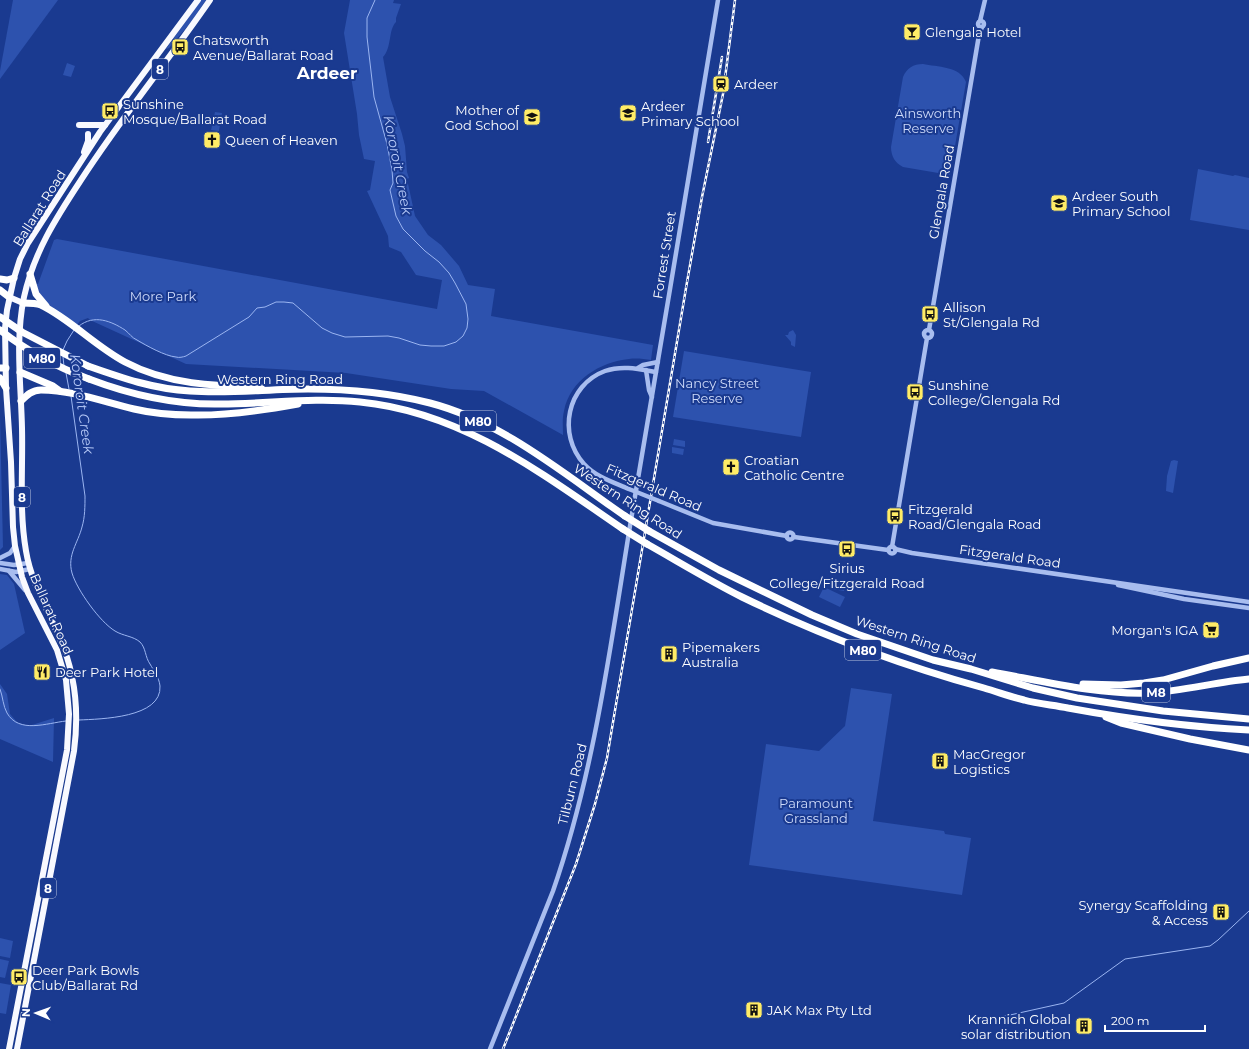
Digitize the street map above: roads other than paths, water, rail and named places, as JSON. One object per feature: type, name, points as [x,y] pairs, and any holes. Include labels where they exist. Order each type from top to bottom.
[{"type":"highway","name":"Ballarat Road","points":[[9,1049],[60,788],[72,737],[65,675],[53,641],[28,593],[15,546],[6,388],[3,368],[5,328],[9,296],[20,259],[28,243],[105,125],[198,0]]},
{"type":"highway","name":"Ballarat Road","points":[[17,1049],[63,809],[76,706],[73,677],[60,638],[38,591],[29,566],[23,528],[19,336],[23,303],[37,253],[58,214],[109,137],[210,0]]},
{"type":"highway","points":[[195,31],[195,22],[204,21]]},
{"type":"highway","points":[[161,51],[170,54]]},
{"type":"highway","points":[[80,125],[105,125]]},
{"type":"highway","points":[[79,164],[87,145],[88,134]]},
{"type":"highway","points":[[30,274],[36,294],[56,315]]},
{"type":"highway","points":[[0,279],[9,280],[14,278]]},
{"type":"highway","points":[[0,290],[23,303],[40,305],[66,321],[92,341],[124,362],[143,371],[164,377],[203,384],[308,389]]},
{"type":"highway","name":"Western Ring Road","points":[[0,317],[22,332],[88,366],[130,381],[168,389],[241,392],[308,389],[341,390],[406,398],[458,412],[506,435],[535,453],[649,531],[719,570],[812,616],[896,648],[1033,688],[1098,702],[1185,714],[1249,719]]},
{"type":"highway","name":"Western Ring Road","points":[[0,330],[30,351],[51,363],[116,389],[139,395],[180,402],[221,404],[301,400],[361,402],[394,408],[434,419],[457,427],[505,451],[647,544],[701,575],[808,628],[874,654],[1024,700],[1095,713],[1161,722],[1249,730]]},
{"type":"highway","points":[[3,368],[20,372],[53,386],[60,391]]},
{"type":"highway","points":[[0,378],[6,388]]},
{"type":"highway","points":[[21,401],[27,394],[34,391],[60,391],[136,409],[191,415],[222,414],[334,400]]},
{"type":"highway","points":[[53,641],[60,638]]},
{"type":"highway","points":[[971,669],[1067,685],[1077,683],[1121,685],[1163,680],[1249,658]]},
{"type":"highway","name":"M8","points":[[1067,685],[1100,690],[1148,693],[1246,680]]},
{"type":"highway","points":[[1095,713],[1121,723],[1190,739],[1249,750]]},
{"type":"highway","points":[[23,977],[30,978]]},
{"type":"highway","points":[[19,998],[26,998]]},
{"type":"street","name":"Forrest Street","points":[[633,513],[718,0]]},
{"type":"street","name":"Glengala Road","points":[[892,550],[927,338],[924,333],[929,330],[985,0]]},
{"type":"street","points":[[638,368],[643,365],[658,362]]},
{"type":"street","name":"Fitzgerald Road","points":[[656,372],[638,368],[614,368],[591,378],[579,391],[570,407],[568,418],[569,437],[572,447],[585,465],[602,477],[713,523],[787,536],[790,540],[794,537],[892,550],[1249,602]]},
{"type":"street","points":[[646,370],[649,390],[652,397]]},
{"type":"street","name":"Tilburn Road","points":[[490,1049],[553,891],[562,865],[581,796],[596,730],[633,513]]},
{"type":"street","points":[[0,558],[10,553],[15,546]]},
{"type":"street","points":[[0,563],[14,565],[20,568]]},
{"type":"street","points":[[0,569],[8,570],[29,566]]},
{"type":"street","points":[[8,570],[28,593]]},
{"type":"street","name":"Fitzgerald Road","points":[[1105,581],[1137,590],[1184,599],[1249,608]]},
{"type":"waterway","name":"Kororoit Creek","points":[[79,326],[91,320],[102,320],[120,327],[135,339],[156,350],[167,355],[181,357],[186,356],[249,317],[257,308],[265,307],[276,302],[284,302],[293,303],[322,328],[345,337],[388,336],[420,345],[444,346],[456,342],[463,336],[467,328],[468,319],[466,304],[455,283],[449,273],[439,262],[425,251],[403,229],[396,216],[390,190],[393,183],[392,170],[387,144],[374,97],[367,37],[367,18],[375,0]]},
{"type":"waterway","name":"Kororoit Creek","points":[[63,350],[74,330]]},
{"type":"waterway","name":"Kororoit Creek","points":[[63,357],[64,366]]},
{"type":"waterway","name":"Kororoit Creek","points":[[66,373],[69,389]]},
{"type":"waterway","name":"Kororoit Creek","points":[[71,396],[85,496],[83,523],[71,560],[72,573],[84,596],[103,621],[115,631],[134,638],[142,644],[160,686],[158,697],[151,705],[141,711],[115,717],[79,720]]},
{"type":"waterway","name":"Kororoit Creek","points":[[0,689],[7,713],[12,719],[19,723],[34,726],[66,721]]},
{"type":"waterway","points":[[1001,1017],[1064,1003],[1125,959],[1210,946],[1249,911]]},
{"type":"railway","points":[[503,1049],[576,864],[595,804],[607,758],[686,288],[702,197],[723,94],[735,0]]},
{"type":"railway","points":[[708,142],[722,57]]},
{"type":"place","name":"Glengala Hotel","points":[[912,32]]},
{"type":"place","name":"Chatsworth Avenue/Ballarat Road","points":[[180,47]]},
{"type":"place","name":"Ardeer","points":[[721,84]]},
{"type":"place","name":"Sunshine Mosque/Ballarat Road","points":[[110,111]]},
{"type":"place","name":"Ardeer Primary School","points":[[628,113]]},
{"type":"place","name":"Mother of God School","points":[[532,117]]},
{"type":"place","name":"Queen of Heaven","points":[[212,140]]},
{"type":"place","name":"Ardeer South Primary School","points":[[1059,203]]},
{"type":"place","name":"Allison St/Glengala Rd","points":[[930,314]]},
{"type":"place","name":"Sunshine College/Glengala Rd","points":[[915,392]]},
{"type":"place","name":"Croatian Catholic Centre","points":[[731,467]]},
{"type":"place","name":"Fitzgerald Road/Glengala Road","points":[[895,516]]},
{"type":"place","name":"Sirius College/Fitzgerald Road","points":[[847,549]]},
{"type":"place","name":"Morgan's IGA","points":[[1211,630]]},
{"type":"place","name":"Pipemakers Australia","points":[[669,654]]},
{"type":"place","name":"Deer Park Hotel","points":[[42,672]]},
{"type":"place","name":"MacGregor Logistics","points":[[940,761]]},
{"type":"place","name":"Synergy Scaffolding & Access","points":[[1221,912]]},
{"type":"place","name":"Deer Park Bowls Club/Ballarat Rd","points":[[19,977]]},
{"type":"place","name":"JAK Max Pty Ltd","points":[[754,1010]]},
{"type":"place","name":"Krannich Global solar distribution","points":[[1084,1026]]},
{"type":"district","name":"Ardeer","points":[[327,73]]},
{"type":"park label","name":"Ainsworth Reserve","points":[[928,120]]},
{"type":"park label","name":"More Park","points":[[163,296]]},
{"type":"park label","name":"Nancy Street Reserve","points":[[717,390]]},
{"type":"park label","name":"Paramount Grassland","points":[[816,810]]}]
